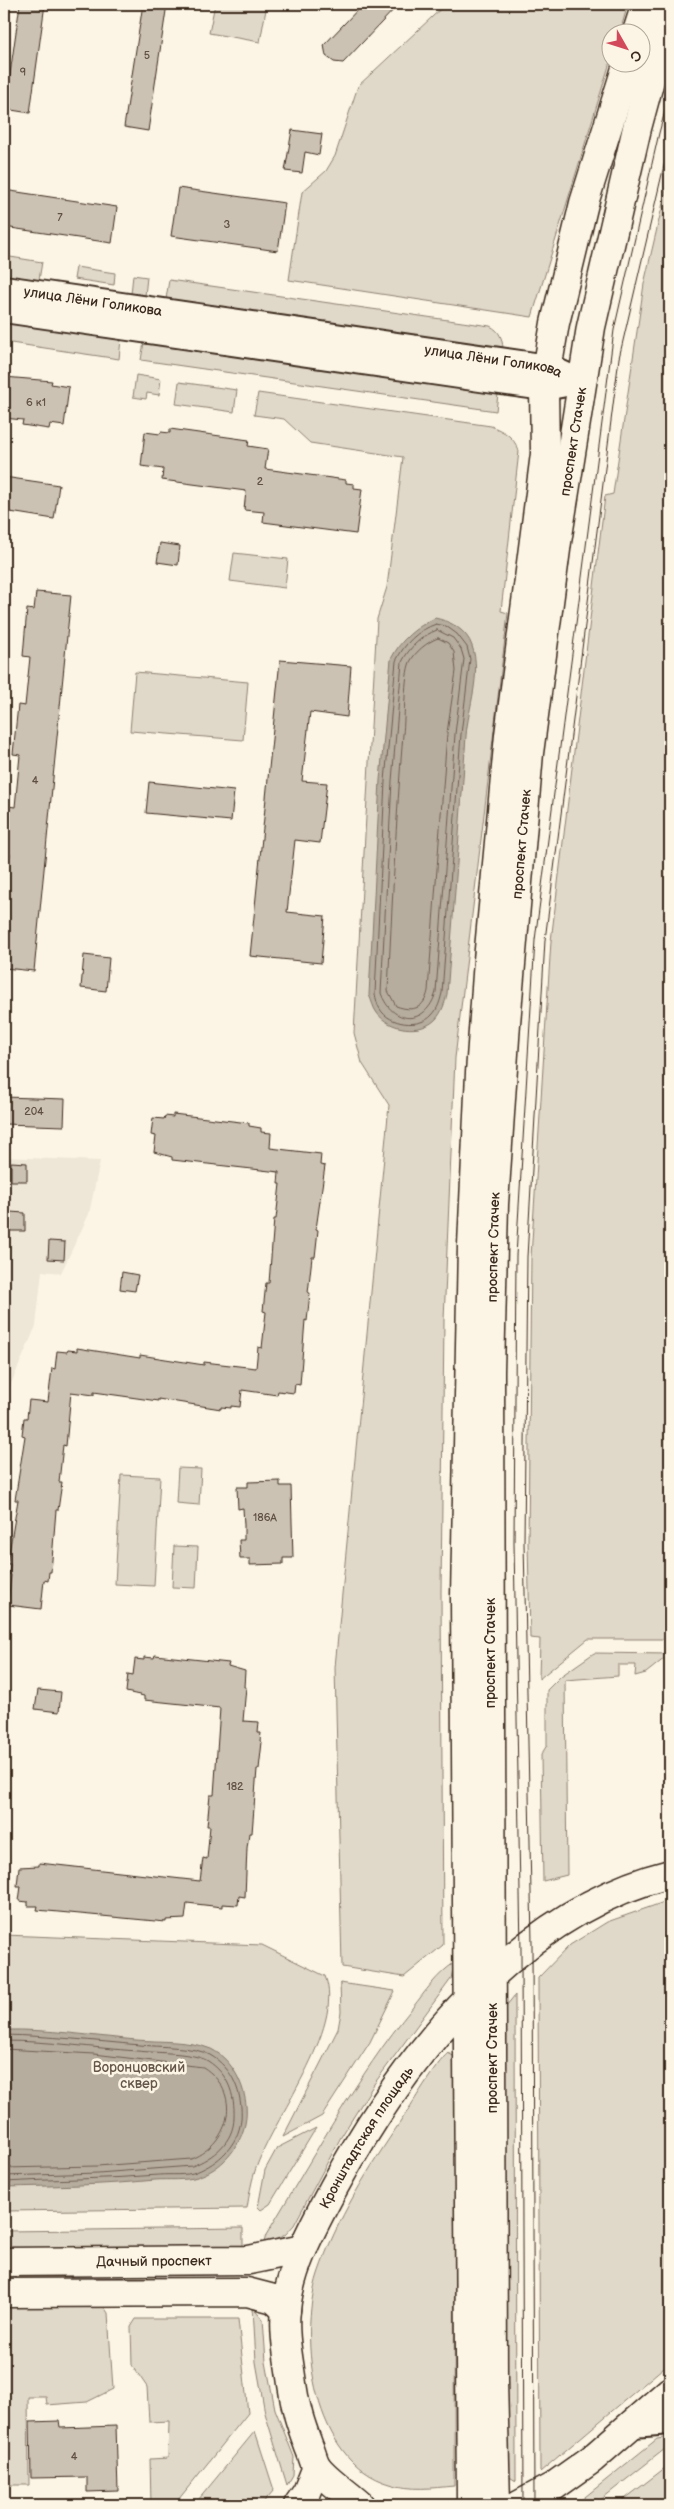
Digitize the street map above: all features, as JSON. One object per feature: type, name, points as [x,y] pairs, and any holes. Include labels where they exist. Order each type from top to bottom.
[{"type":"main road","points":[[640,22],[646,4]]},
{"type":"main road","name":"проспект Стачек","points":[[496,2505],[493,2381],[490,1372],[494,1204],[506,1023],[528,762],[557,542],[581,382],[613,226],[670,6]]},
{"type":"main road","name":"проспект Стачек","points":[[471,2505],[465,1597],[476,1168],[487,969],[496,861],[525,602],[545,454],[546,377],[555,322],[584,203],[625,72]]},
{"type":"main road","name":"Кронштадтская площадь","points":[[360,2505],[317,2467],[296,2412],[287,2344],[286,2310],[292,2280],[302,2249],[356,2146],[390,2094],[424,2048],[468,1998],[532,1943],[588,1907],[648,1880],[670,1874]]},
{"type":"main road","name":"Дачный проспект","points":[[4,2262],[249,2260],[302,2249]]},
{"type":"main road","points":[[4,2293],[247,2292],[274,2299],[286,2310]]},
{"type":"main road","points":[[519,2505],[554,2486],[634,2425],[670,2391]]},
{"type":"main road","points":[[298,2505],[308,2492],[317,2467]]},
{"type":"street","name":"улица Лёни Голикова","points":[[4,288],[546,377]]},
{"type":"street","name":"улица Лёни Голикова","points":[[4,310],[581,382]]},
{"type":"street","points":[[634,2425],[670,2422]]},
{"type":"shaded area","points":[[4,1157],[100,1161],[89,1214],[61,1273],[42,1271],[36,1326],[4,1400]]},
{"type":"green space","points":[[215,4],[267,4],[260,42],[209,33]]},
{"type":"green space","points":[[446,4],[628,4],[623,22],[602,22],[602,72],[607,72],[532,317],[289,280],[302,192],[326,171],[335,156],[358,86]]},
{"type":"green space","points":[[670,173],[670,1639],[588,1639],[539,1679],[540,1639],[530,1638],[528,1542],[531,1257],[551,941],[605,496],[613,494],[644,284]]},
{"type":"green space","points":[[4,256],[42,262],[39,280],[4,275]]},
{"type":"green space","points":[[76,267],[115,273],[114,285],[74,279]]},
{"type":"green space","points":[[133,275],[147,277],[145,296],[131,294]]},
{"type":"green space","points":[[169,280],[490,326],[500,335],[503,348],[166,299]]},
{"type":"green space","points":[[4,321],[121,339],[119,359],[4,342]]},
{"type":"green space","points":[[144,342],[498,394],[496,411],[141,360]]},
{"type":"green space","points":[[136,375],[161,379],[159,395],[147,393],[146,399],[133,397]]},
{"type":"green space","points":[[179,382],[237,390],[234,412],[176,404]]},
{"type":"green space","points":[[258,393],[491,426],[508,435],[519,451],[501,611],[508,613],[455,1058],[444,1320],[441,1591],[443,1945],[404,1977],[342,1967],[335,1667],[389,1105],[362,1063],[354,1033],[377,619],[387,587],[403,457],[310,443],[284,419],[254,415]]},
{"type":"green space","points":[[234,553],[288,559],[285,588],[230,581]]},
{"type":"green space","points":[[135,672],[248,682],[243,740],[130,731]]},
{"type":"green space","points":[[178,1468],[201,1469],[199,1505],[176,1503]]},
{"type":"green space","points":[[121,1475],[160,1477],[154,1586],[115,1584]]},
{"type":"green space","points":[[174,1546],[198,1547],[196,1588],[172,1587]]},
{"type":"green space","points":[[594,1653],[670,1654],[646,1673],[635,1676],[636,1665],[618,1665],[618,1676],[565,1680],[567,1875],[543,1881],[541,1755],[547,1745],[547,1690],[561,1676]]},
{"type":"green space","points":[[670,1900],[670,2362],[540,2472],[538,1978],[570,1945],[607,1922]]},
{"type":"green space","name":"Воронцовский сквер","points":[[4,1935],[262,1945],[325,1976],[329,1997],[325,2021],[317,2047],[264,2150],[254,2176],[247,2208],[4,2211]]},
{"type":"green space","points":[[454,1963],[451,1979],[374,2084],[341,2137],[294,2225],[285,2235],[263,2246],[266,2235],[336,2118],[373,2061],[432,1984],[442,1972]]},
{"type":"green space","points":[[340,1983],[395,1991],[370,2042],[322,2116],[283,2137],[338,2029],[341,2012]]},
{"type":"green space","points":[[515,1995],[516,2481],[508,2476],[505,2470],[503,2014],[506,2006]]},
{"type":"green space","points":[[448,2053],[455,2057],[454,2486],[406,2488],[390,2484],[364,2471],[343,2451],[328,2425],[317,2395],[311,2363],[310,2331],[312,2301],[325,2254],[354,2195],[424,2085]]},
{"type":"green space","points":[[316,2128],[270,2204],[261,2210],[258,2207],[265,2170],[277,2148]]},
{"type":"green space","points":[[243,2228],[243,2246],[4,2249],[4,2231]]},
{"type":"green space","points":[[102,2304],[108,2313],[113,2389],[87,2402],[47,2405],[46,2397],[28,2397],[29,2485],[7,2485],[6,2316],[9,2305]]},
{"type":"green space","points":[[253,2307],[263,2319],[266,2362],[275,2409],[294,2457],[293,2475],[287,2485],[265,2413],[256,2362]]},
{"type":"green space","points":[[136,2319],[238,2319],[248,2413],[174,2505],[151,2505],[150,2459],[168,2458],[169,2421],[149,2422],[147,2387],[132,2365],[131,2327]]},
{"type":"green space","points":[[255,2431],[274,2490],[261,2505],[194,2505]]},
{"type":"green space","points":[[670,2437],[670,2445],[594,2505],[575,2505],[657,2439]]},
{"type":"green space","points":[[670,2464],[670,2505],[617,2505]]},
{"type":"water","points":[[435,618],[457,627],[466,635],[472,646],[476,668],[466,736],[447,994],[443,1007],[436,1019],[430,1024],[414,1029],[397,1027],[382,1019],[369,995],[380,780],[391,659],[409,635]]},
{"type":"water","points":[[4,2030],[54,2032],[184,2043],[211,2049],[228,2062],[234,2071],[240,2081],[246,2103],[245,2124],[234,2150],[214,2169],[192,2178],[4,2187]]},
{"type":"building","points":[[20,4],[45,4],[30,113],[5,109]]},
{"type":"building","points":[[143,4],[167,4],[148,131],[124,127]]},
{"type":"building","points":[[363,4],[399,4],[343,63],[334,62],[326,56],[324,45]]},
{"type":"building","points":[[292,130],[322,134],[319,155],[305,152],[302,173],[285,171]]},
{"type":"building","points":[[178,188],[285,203],[278,251],[171,236]]},
{"type":"building","points":[[4,190],[117,207],[112,243],[4,227]]},
{"type":"building","points":[[4,377],[52,381],[51,384],[69,387],[64,426],[50,424],[49,429],[22,425],[23,420],[4,418]]},
{"type":"building","points":[[170,429],[249,440],[248,446],[268,449],[265,469],[346,480],[346,483],[354,484],[354,488],[362,489],[356,534],[263,522],[264,512],[244,510],[246,491],[162,480],[163,469],[141,466],[145,432],[170,433]]},
{"type":"building","points":[[4,477],[59,485],[54,519],[4,511]]},
{"type":"building","points":[[160,543],[180,546],[178,565],[157,562]]},
{"type":"building","points":[[36,592],[71,595],[34,971],[4,968],[4,902],[10,854],[4,853],[4,845],[8,806],[15,807],[20,755],[13,754],[18,705],[25,706],[30,657],[23,656],[27,609],[34,610]]},
{"type":"building","points":[[280,660],[351,666],[347,717],[310,712],[302,781],[327,783],[320,843],[295,840],[287,912],[325,916],[321,963],[250,956]]},
{"type":"building","points":[[149,782],[234,791],[231,821],[146,813]]},
{"type":"building","points":[[84,955],[109,958],[106,991],[81,988]]},
{"type":"building","points":[[4,1097],[65,1099],[64,1126],[4,1124]]},
{"type":"building","points":[[173,1114],[249,1123],[249,1126],[261,1128],[261,1132],[271,1133],[270,1148],[321,1154],[320,1165],[325,1166],[316,1229],[318,1230],[315,1257],[312,1257],[300,1385],[295,1384],[294,1393],[278,1391],[277,1395],[242,1390],[240,1407],[221,1407],[221,1409],[158,1399],[158,1401],[94,1392],[94,1395],[71,1392],[66,1446],[63,1445],[59,1482],[62,1482],[58,1510],[56,1510],[51,1572],[49,1572],[48,1581],[44,1580],[41,1609],[8,1605],[11,1575],[9,1574],[10,1564],[7,1564],[18,1500],[15,1500],[25,1436],[22,1435],[24,1418],[27,1418],[29,1400],[48,1402],[52,1368],[55,1369],[57,1351],[77,1351],[77,1348],[140,1358],[140,1355],[204,1365],[204,1362],[256,1368],[258,1347],[262,1348],[266,1312],[263,1311],[266,1283],[269,1283],[274,1219],[276,1219],[280,1184],[278,1184],[279,1172],[172,1160],[172,1157],[154,1152],[156,1136],[151,1135],[153,1118],[164,1119],[165,1116],[173,1117]]},
{"type":"building","points":[[11,1162],[27,1163],[27,1181],[11,1181]]},
{"type":"building","points":[[10,1212],[25,1213],[25,1231],[9,1231]]},
{"type":"building","points":[[49,1241],[65,1242],[64,1260],[48,1259]]},
{"type":"building","points":[[122,1272],[138,1275],[135,1291],[120,1289]]},
{"type":"building","points":[[280,1481],[280,1486],[291,1486],[293,1558],[283,1558],[283,1564],[250,1565],[250,1559],[240,1559],[239,1540],[244,1540],[244,1525],[243,1508],[238,1509],[237,1487],[248,1487],[248,1482]]},
{"type":"building","points":[[155,1655],[229,1663],[228,1666],[245,1671],[244,1687],[246,1687],[243,1721],[259,1722],[258,1733],[261,1733],[260,1741],[262,1742],[259,1769],[257,1769],[252,1833],[249,1833],[247,1848],[245,1897],[239,1896],[238,1905],[222,1904],[222,1907],[187,1903],[185,1919],[166,1920],[166,1922],[37,1910],[38,1906],[28,1906],[28,1902],[19,1901],[21,1886],[17,1886],[19,1867],[39,1866],[39,1863],[200,1881],[203,1858],[207,1859],[210,1826],[207,1826],[210,1795],[214,1795],[220,1708],[144,1700],[144,1696],[126,1692],[128,1674],[133,1675],[135,1659],[144,1660],[144,1657],[154,1658]]},
{"type":"building","points":[[38,1690],[61,1692],[59,1712],[35,1709]]},
{"type":"building","points":[[59,2421],[60,2428],[116,2426],[118,2491],[87,2492],[87,2477],[31,2478],[30,2422]]},
{"type":"tram line","points":[[523,2505],[521,1952],[514,1542],[516,1256],[535,940],[614,330],[659,133],[670,93]]},
{"type":"tram line","points":[[534,2505],[532,1943],[524,1542],[527,1257],[545,940],[619,358],[670,140]]}]
